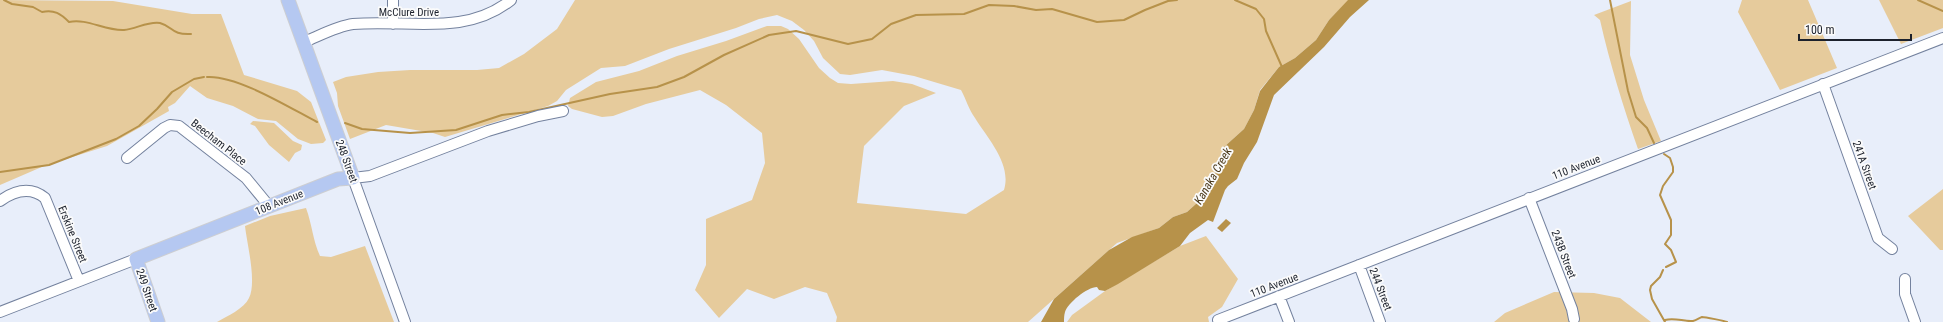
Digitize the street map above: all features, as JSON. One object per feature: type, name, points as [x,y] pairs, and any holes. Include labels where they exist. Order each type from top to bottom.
[{"type":"main road","name":"248 Street","points":[[288,0],[353,178]]},
{"type":"main road","name":"108 Avenue","points":[[136,258],[338,179],[353,178]]},
{"type":"main road","name":"249 Street","points":[[136,258],[158,322]]},
{"type":"street","points":[[393,0],[393,24]]},
{"type":"street","name":"McClure Drive","points":[[304,42],[352,24],[449,24],[466,22],[494,12],[511,0]]},
{"type":"street","name":"110 Avenue","points":[[1218,320],[1943,38]]},
{"type":"street","name":"241A Street","points":[[1824,84],[1878,238],[1892,249]]},
{"type":"street","name":"108 Avenue","points":[[353,178],[370,176],[488,131],[538,116],[563,111]]},
{"type":"street","name":"Beecham Place","points":[[127,158],[164,128],[173,125],[179,126],[246,178],[269,206]]},
{"type":"street","name":"248 Street","points":[[353,178],[405,322]]},
{"type":"street","name":"Erskine Street","points":[[0,201],[20,191],[31,191],[40,194],[45,198],[79,280]]},
{"type":"street","name":"243B Street","points":[[1529,198],[1572,309],[1574,319]]},
{"type":"street","name":"108 Avenue","points":[[0,312],[136,258]]},
{"type":"street","name":"244 Street","points":[[1359,265],[1380,322]]},
{"type":"street","points":[[1905,279],[1905,294],[1915,322]]},
{"type":"street","points":[[1279,296],[1289,322]]},
{"type":"shaded area","points":[[0,0],[113,1],[192,14],[221,14],[244,75],[297,91],[311,102],[326,140],[323,143],[311,144],[298,139],[276,121],[258,119],[233,106],[207,98],[190,86],[175,103],[168,107],[169,111],[107,146],[44,166],[0,185]]},
{"type":"shaded area","points":[[575,0],[1349,0],[1329,20],[1316,40],[1295,58],[1279,67],[1260,90],[1254,110],[1244,129],[1224,147],[1212,181],[1197,203],[1187,212],[1173,217],[1159,228],[1117,243],[1028,322],[836,322],[837,317],[827,293],[805,287],[774,299],[747,289],[719,318],[695,290],[706,265],[706,219],[752,200],[765,163],[762,133],[726,105],[700,90],[646,104],[613,116],[602,117],[572,109],[568,106],[570,98],[596,82],[639,71],[677,56],[726,41],[767,26],[781,26],[788,29],[799,39],[819,68],[838,83],[851,84],[893,81],[912,84],[936,93],[904,106],[864,146],[857,203],[966,214],[1004,190],[1006,180],[1002,161],[973,115],[961,90],[914,76],[882,70],[850,75],[840,74],[823,58],[814,41],[804,30],[792,21],[777,15],[759,19],[736,28],[669,49],[625,66],[601,68],[566,90],[557,101],[548,106],[445,137],[433,133],[386,125],[350,139],[338,106],[337,93],[333,82],[346,77],[378,72],[410,70],[477,70],[499,68],[524,54],[557,29]]},
{"type":"shaded area","points":[[1348,0],[1369,0],[1350,17],[1324,47],[1274,95],[1257,142],[1244,163],[1237,179],[1225,190],[1213,222],[1208,220],[1190,233],[1180,246],[1118,284],[1105,291],[1099,290],[1097,287],[1083,293],[1067,308],[1064,322],[1041,322],[1054,299],[1109,250],[1132,237],[1159,228],[1173,217],[1187,212],[1197,203],[1212,181],[1224,147],[1244,129],[1254,110],[1260,91],[1279,67],[1295,58],[1316,40],[1329,20]]},
{"type":"shaded area","points":[[1742,0],[1808,0],[1837,68],[1780,90],[1738,12]]},
{"type":"shaded area","points":[[1879,0],[1943,0],[1943,28],[1901,44]]},
{"type":"shaded area","points":[[1631,1],[1630,55],[1644,100],[1661,141],[1638,149],[1617,85],[1600,20],[1594,15]]},
{"type":"shaded area","points":[[253,121],[274,123],[293,141],[302,145],[301,150],[295,153],[289,162],[269,145],[255,126],[250,124]]},
{"type":"shaded area","points":[[1943,189],[1943,250],[1940,250],[1908,216]]},
{"type":"shaded area","points":[[306,208],[320,256],[331,257],[365,246],[394,322],[217,322],[243,306],[249,298],[252,273],[245,226],[270,216]]},
{"type":"shaded area","points":[[1226,219],[1231,223],[1222,232],[1217,228]]},
{"type":"shaded area","points":[[1206,236],[1238,279],[1222,307],[1208,317],[1209,322],[1067,322],[1072,315],[1105,291],[1180,246]]},
{"type":"shaded area","points":[[1554,292],[1594,293],[1620,298],[1651,322],[1494,322],[1505,313]]},
{"type":"waterway","points":[[4,0],[12,4],[33,7],[42,12],[54,12],[69,22],[83,22],[117,30],[124,30],[151,23],[160,23],[176,32],[191,34]]},
{"type":"waterway","points":[[345,123],[362,129],[410,133],[456,130],[502,115],[529,112],[610,94],[657,87],[684,77],[724,55],[769,35],[796,31],[848,44],[872,39],[891,24],[916,15],[964,14],[989,5],[1014,6],[1036,10],[1052,9],[1097,22],[1124,20],[1168,1],[1177,0]]},
{"type":"waterway","points":[[1235,0],[1256,9],[1264,19],[1266,31],[1282,67]]},
{"type":"waterway","points":[[1610,0],[1628,91],[1636,117],[1647,128],[1654,143]]},
{"type":"waterway","points":[[1918,0],[1943,11]]},
{"type":"waterway","points":[[0,172],[49,165],[116,139],[139,126],[172,92],[194,79],[204,77]]},
{"type":"waterway","points":[[207,77],[233,81],[248,87],[317,122]]},
{"type":"waterway","points":[[1664,154],[1670,158],[1673,167],[1673,172],[1663,186],[1660,195],[1671,220],[1671,235],[1665,244],[1671,250],[1676,262],[1666,267]]},
{"type":"waterway","points":[[1663,270],[1660,277],[1651,286],[1650,290],[1652,299],[1665,322]]},
{"type":"waterway","points":[[1665,320],[1672,319],[1693,321],[1702,317],[1727,322]]},
{"type":"water label","name":"Kanaka Creek","points":[[1213,176]]}]
